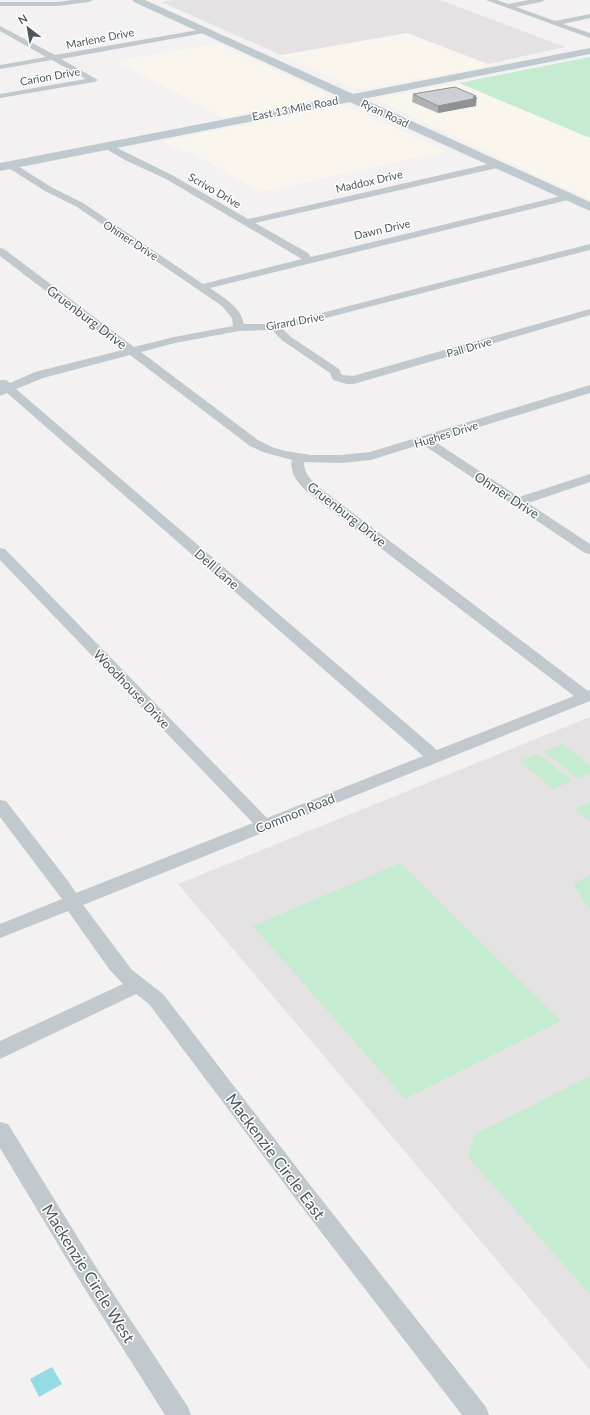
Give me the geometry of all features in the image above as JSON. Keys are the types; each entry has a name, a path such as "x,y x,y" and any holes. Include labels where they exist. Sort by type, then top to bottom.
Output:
{"main road":[{"name":"Ryan Road","path":"137,0 590,207"},
{"name":"East 13 Mile Road","path":"5,166 590,50"}],"street":[{"path":"0,4 58,4 89,0"},
{"path":"490,0 590,36"},
{"path":"506,6 541,0"},
{"path":"554,23 590,16"},
{"name":"Carion Drive","path":"0,28 94,80 0,96"},
{"name":"Marlene Drive","path":"0,67 204,31"},
{"name":"Scrivo Drive","path":"107,146 130,159 169,177 304,255 308,260"},
{"name":"Maddox Drive","path":"246,222 497,164"},
{"name":"Ohmer Drive","path":"5,166 80,205 202,286 232,309 238,317 239,328"},
{"name":"Dawn Drive","path":"202,286 569,197"},
{"name":"Girard Drive","path":"3,387 39,375 131,350 174,340 239,328 275,327 299,322 401,297 590,247"},
{"name":"Gruenburg Drive","path":"0,251 254,443 280,455 299,458 297,462 299,473 311,488 588,696"},
{"name":"Pall Drive","path":"275,327 287,339 335,371 337,377 347,380 354,380 590,312"},
{"name":"Dell Lane","path":"3,387 435,757"},
{"name":"Hughes Drive","path":"299,458 347,459 371,456 590,389"},
{"name":"Ohmer Drive","path":"424,440 590,550"},
{"path":"517,502 590,478"},
{"name":"Woodhouse Drive","path":"0,552 264,826"},
{"name":"Common Road","path":"0,931 588,696"},
{"name":"Mackenzie Circle East","path":"0,806 62,885 84,921 125,976 156,999 477,1415"},
{"path":"0,1051 15,1042 138,985"},
{"name":"Mackenzie Circle West","path":"0,1130 91,1279 179,1415"}],"shaded area":[{"path":"173,0 440,0 565,47 488,64 407,33 281,55 161,2"},
{"path":"407,33 488,64 484,67 362,89 354,88 281,55"},
{"path":"214,44 220,45 325,93 325,97 223,118 116,61"},
{"path":"459,83 590,138 590,200 375,99"},
{"path":"345,105 446,151 261,192 191,152 186,153 163,141"},
{"path":"590,717 590,1370 178,884"}],"green space":[{"path":"590,57 590,138 459,83"},
{"path":"563,744 590,765 590,774 578,779 544,751"},
{"path":"539,754 572,781 553,789 520,761"},
{"path":"590,802 590,821 575,809"},
{"path":"400,863 561,1021 405,1099 253,926"},
{"path":"590,875 590,910 573,884"},
{"path":"590,1076 590,1294 468,1157 474,1135"}],"water":[{"path":"52,1367 62,1384 39,1397 30,1379"}],"building":[{"path":"455,87 476,96 473,97 477,98 438,106 413,94"}]}
